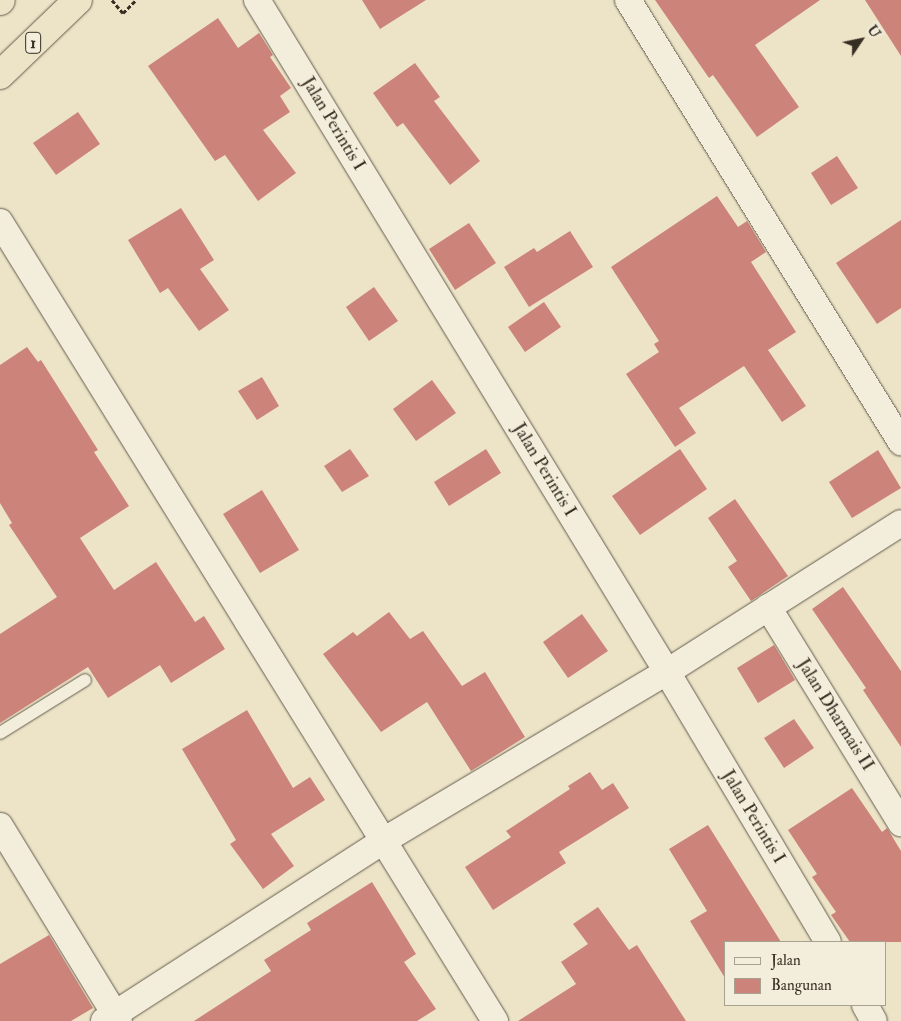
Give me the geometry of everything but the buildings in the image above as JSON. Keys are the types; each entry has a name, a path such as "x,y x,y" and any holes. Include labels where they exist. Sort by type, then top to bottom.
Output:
{"highway":[{"name":"1","path":"0,75 78,0"}],"street":[{"name":"Jalan Perintis I","path":"257,0 667,672 827,941"},
{"path":"628,0 901,442"},
{"path":"0,222 495,1021"},
{"path":"0,826 112,1019 383,841 667,672 901,523"},
{"name":"Jalan Dharmais II","path":"768,607 901,823"},
{"path":"866,1006 874,1021"}],"lane":[{"path":"0,733 85,680"}],"path":[{"path":"112,0 123,13 136,0"}]}
